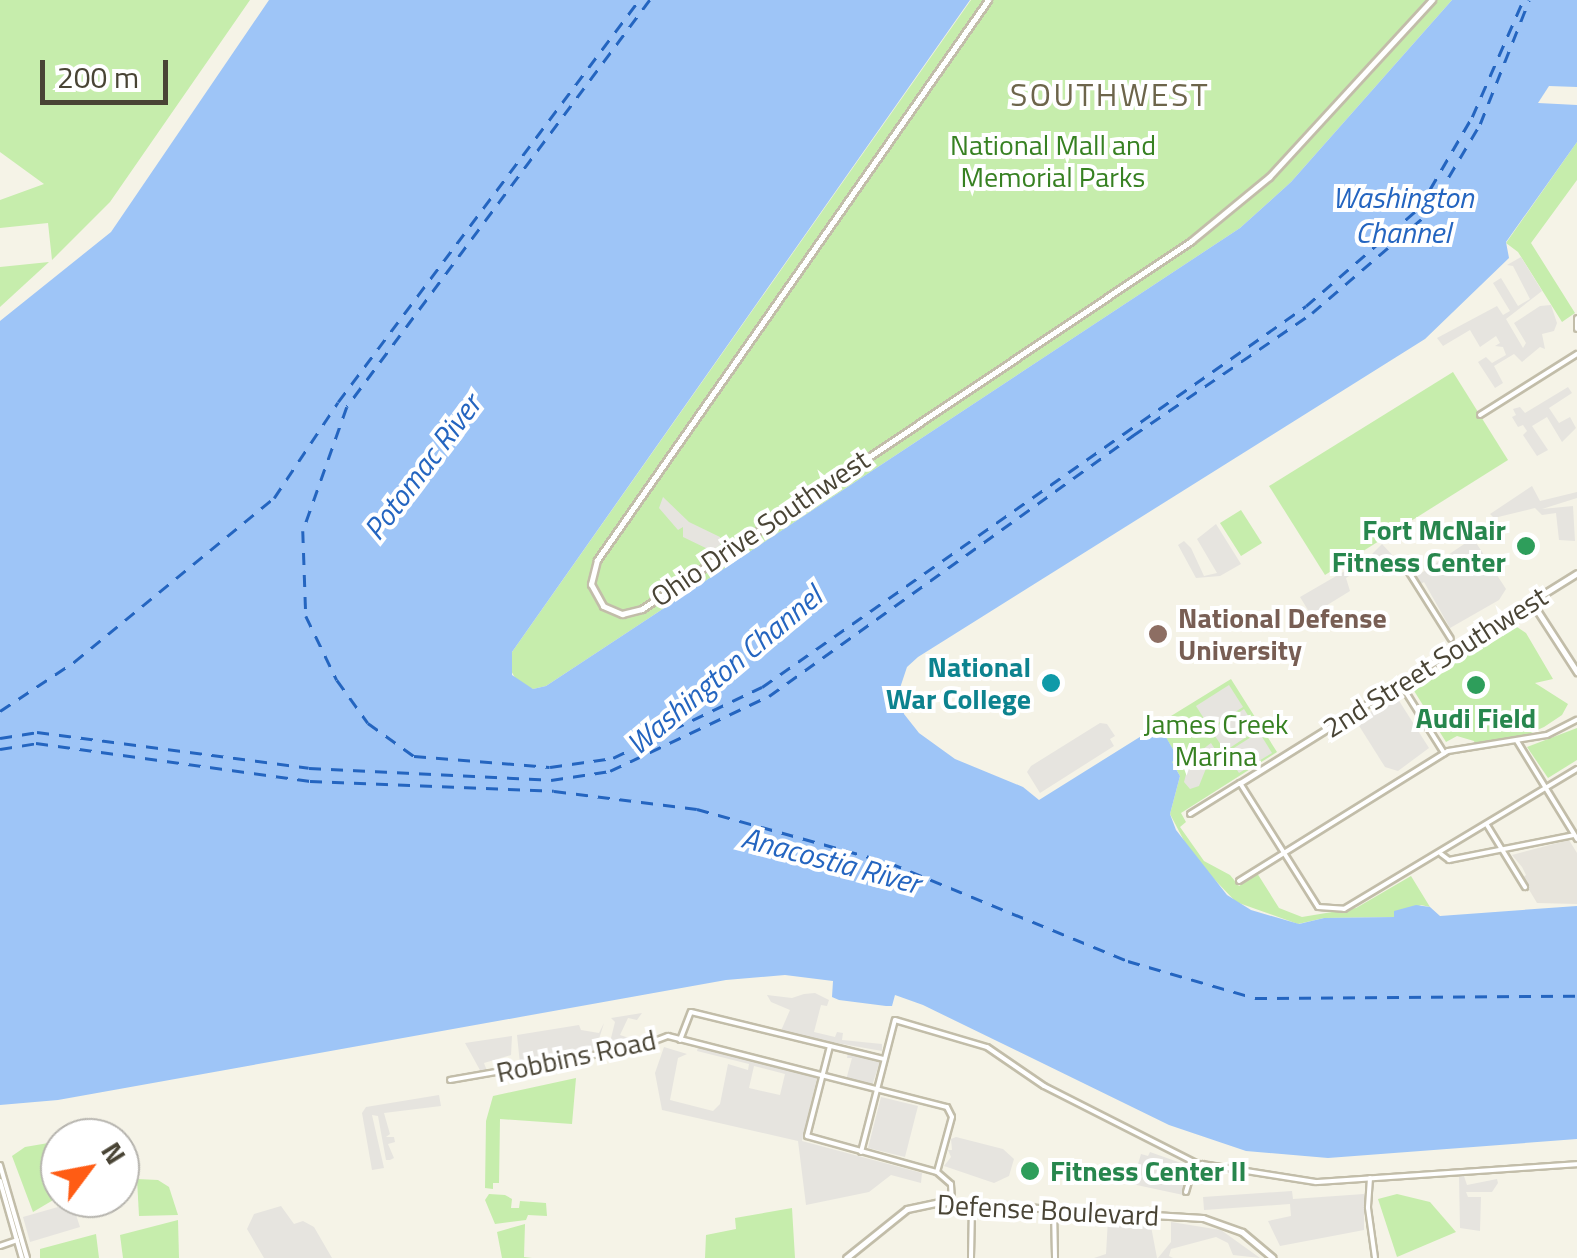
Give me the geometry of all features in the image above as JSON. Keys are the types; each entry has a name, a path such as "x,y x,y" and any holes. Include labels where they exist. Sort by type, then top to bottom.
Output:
{"street":[{"name":"Ohio Drive Southwest","path":"988,0 597,560 591,584 603,606 622,614 642,609 1190,242 1269,177 1432,0"},
{"path":"1577,318 1577,328"},
{"path":"1480,415 1577,354"},
{"path":"1404,566 1451,639"},
{"name":"2nd Street Southwest","path":"1190,814 1577,573"},
{"path":"1531,601 1577,671"},
{"path":"1400,683 1444,754"},
{"path":"1238,881 1444,754 1549,734 1577,720"},
{"path":"1441,854 1450,860 1576,837 1517,740"},
{"path":"1240,783 1321,910 1354,906 1577,769"},
{"path":"1487,825 1525,888"},
{"path":"680,1040 691,1012 884,1059"},
{"path":"861,1152 894,1020 975,1042 1038,1083 1198,1164 1302,1181 1577,1164"},
{"name":"Robbins Road","path":"450,1080 639,1047 663,1036 950,1110 936,1172"},
{"path":"830,1046 808,1136 936,1172 951,1184 952,1203"},
{"path":"1186,1192 1198,1164"},
{"path":"0,1165 19,1239"},
{"path":"1370,1178 1368,1208 1376,1258"},
{"path":"0,1181 25,1258"},
{"name":"Defense Boulevard","path":"846,1258 907,1209 952,1203 1203,1218 1230,1226 1260,1246 1270,1258"},
{"path":"970,1258 972,1204"},
{"path":"1054,1208 1055,1258"},
{"path":"0,1246 19,1239"}],"shaded area":[{"path":"1521,257 1542,291 1506,319 1523,348 1526,343 1514,323 1540,306 1551,305 1557,323 1554,331 1542,334 1545,349 1540,347 1522,362 1514,354 1494,366 1503,383 1495,388 1478,362 1486,357 1492,363 1506,355 1503,347 1495,346 1500,343 1496,336 1480,347 1470,330 1443,346 1437,338 1497,306 1503,315 1510,311 1493,283 1501,278 1518,306 1530,299 1513,266 1507,265"},
{"path":"1568,387 1572,393 1549,408 1559,423 1570,417 1576,428 1562,442 1547,417 1532,426 1548,450 1537,456 1523,435 1527,431 1523,425 1518,427 1512,417 1516,415 1513,409 1520,407 1525,413"},
{"path":"1532,486 1540,501 1577,492 1577,498 1542,509 1573,506 1575,541 1559,540 1556,513 1542,515 1535,508 1494,518 1490,514"},
{"path":"663,497 689,522 720,537 720,545 712,551 683,537 683,527 678,530 659,508"},
{"path":"1216,524 1241,564 1220,576 1196,578 1178,545 1184,541 1191,548 1204,576 1217,573 1197,539"},
{"path":"1473,538 1506,589 1499,600 1450,628 1424,582 1419,585 1414,578"},
{"path":"1382,544 1396,559 1392,566 1378,575 1370,563 1346,578 1350,591 1311,615 1300,597 1369,557"},
{"path":"1229,685 1243,707 1210,728 1196,706"},
{"path":"1396,696 1429,748 1398,771 1385,767 1356,721"},
{"path":"1244,709 1257,730 1225,751 1211,730"},
{"path":"1100,723 1107,724 1115,736 1110,739 1114,746 1040,793 1027,772 1031,766"},
{"path":"1259,732 1272,753 1239,773 1226,753"},
{"path":"1211,743 1218,754 1209,761 1199,786 1190,789 1184,782 1190,759"},
{"path":"1569,840 1577,853 1577,904 1537,903 1522,878 1526,875 1522,867 1512,855"},
{"path":"815,993 829,1000 827,1006 821,1005 814,1032 835,1037 837,1032 843,1033 842,1040 882,1044 882,1051 780,1033 790,1010 771,1002 767,995 792,998"},
{"path":"642,1013 637,1020 628,1018 620,1035 638,1041 637,1044 520,1064 517,1035 579,1025 581,1030 599,1033 604,1023 599,1039 610,1042 615,1022 611,1018"},
{"path":"512,1036 511,1055 484,1063 487,1071 481,1072 465,1043"},
{"path":"664,1047 687,1054 678,1058 670,1100 713,1111 720,1104 728,1064 748,1070 749,1064 697,1051 698,1047 817,1078 802,1141 922,1173 921,1183 891,1175 869,1192 806,1205 798,1141 662,1110 655,1073","holes":["754,1066 785,1074 780,1095 749,1088"]},
{"path":"848,1053 880,1061 872,1086 846,1080 852,1058 847,1058"},
{"path":"439,1095 441,1106 384,1113 390,1134 386,1137 394,1137 395,1142 388,1144 394,1158 390,1160 386,1160 378,1116 372,1115 384,1168 372,1170 362,1113 366,1107"},
{"path":"881,1097 918,1106 905,1157 868,1148"},
{"path":"951,1139 1003,1149 1014,1159 1009,1176 994,1183 944,1166 951,1157"},
{"path":"1150,1152 1195,1168 1188,1196 1132,1184 1141,1154 1148,1156"},
{"path":"1464,1176 1467,1185 1497,1179 1492,1192 1466,1192 1468,1197 1481,1197 1480,1231 1460,1228 1459,1177"},
{"path":"1292,1191 1293,1199 1364,1194 1364,1230 1280,1246 1268,1221 1291,1216 1290,1204 1204,1210 1203,1197"},
{"path":"281,1206 294,1224 303,1221 314,1227 332,1258 264,1258 247,1229 254,1214"},
{"path":"40,1212 40,1218 77,1218 80,1227 30,1242 23,1217"},
{"path":"1108,1219 1150,1221 1157,1258 1094,1258 1106,1254"},
{"path":"1171,1222 1221,1230 1260,1258 1233,1255 1228,1243 1216,1237 1171,1249 1169,1256 1173,1258 1158,1258 1171,1242"}],"green space":[{"path":"0,0 250,0 110,202 52,260 48,223 0,228 0,200 44,184 0,152"},
{"name":"National Mall and Memorial Parks","path":"971,0 1452,0 1291,182 1240,228 546,686 533,689 518,683 510,669 512,652"},
{"path":"1577,142 1577,180 1531,243 1575,313 1562,322 1518,252 1506,243"},
{"path":"49,262 0,307 0,267"},
{"path":"1453,372 1508,460 1325,575 1269,486"},
{"path":"1241,510 1262,543 1241,556 1220,523"},
{"name":"Audi Field","path":"1514,625 1526,633 1553,679 1535,683 1568,704 1562,715 1513,741 1510,737 1476,747 1474,741 1457,736 1446,742 1411,686 1508,626 1512,630"},
{"name":"James Creek Marina","path":"1231,679 1277,752 1181,813 1186,822 1180,827 1204,861 1230,875 1239,886 1257,873 1279,908 1302,917 1356,908 1411,876 1430,907 1421,905 1395,917 1324,918 1298,924 1236,902 1192,856 1170,814 1180,776 1172,762 1178,758 1158,724"},
{"path":"1577,728 1577,760 1548,778 1527,747"},
{"path":"576,1078 572,1124 500,1119 499,1183 493,1183 493,1189 485,1188 486,1121 493,1096"},
{"path":"40,1144 40,1208 33,1212 12,1156 25,1147"},
{"path":"140,1179 158,1180 169,1187 178,1215 140,1216"},
{"path":"489,1194 512,1199 511,1208 519,1208 520,1201 546,1203 547,1216 528,1215 526,1220 495,1224 485,1200"},
{"path":"1397,1194 1430,1202 1456,1232 1397,1257 1378,1199"},
{"path":"792,1208 795,1258 705,1258 706,1235 736,1229 735,1218"},
{"path":"178,1220 179,1258 123,1258 120,1235"},
{"path":"525,1224 524,1257 532,1258 502,1258 497,1232"},
{"path":"96,1234 99,1258 40,1258 40,1249"}],"water":[{"path":"269,0 970,0 512,652 512,675 533,689 546,686 1240,228 1291,182 1452,0 1577,0 1577,142 1506,242 1509,258 1425,339 918,657 907,667 899,691 904,714 919,733 955,759 1023,787 1039,800 1159,725 1178,758 1172,762 1180,776 1170,814 1176,830 1227,895 1251,910 1299,924 1324,918 1394,917 1394,911 1416,905 1430,907 1440,916 1577,906 1577,1139 1328,1158 1246,1151 1169,1125 923,1005 895,995 892,1006 839,1000 832,997 833,981 785,975 726,980 58,1100 0,1105 0,321 111,232"}],"pier":[{"path":"1549,86 1577,87 1577,105 1538,103"}],"ferry route":[{"path":"0,711 74,662 274,498 338,402 639,0"},
{"path":"650,0 347,407 303,531 306,616 337,680 368,723 414,756 550,767 613,758 762,687 1306,306 1419,208 1472,117 1523,0"},
{"path":"0,738 37,732 309,768 551,780 610,771 769,696 1132,436 1312,313 1426,215 1480,124 1529,0"},
{"path":"0,749 36,743 310,781 554,791 697,809 890,863 1128,961 1255,998 1577,996"}],"place":[{"name":"Fort McNair Fitness Center","path":"1526,546"},
{"name":"National Defense University","path":"1158,634"},
{"name":"National War College","path":"1051,683"},
{"name":"Audi Field","path":"1476,685"},
{"name":"Fitness Center II","path":"1030,1171"}],"district":[{"name":"SOUTHWEST","path":"1110,94"}],"water label":[{"name":"Washington Channel","path":"1403,214"},
{"name":"Potomac River","path":"422,467"},
{"name":"Washington Channel","path":"724,670"},
{"name":"Anacostia River","path":"831,860"}]}
